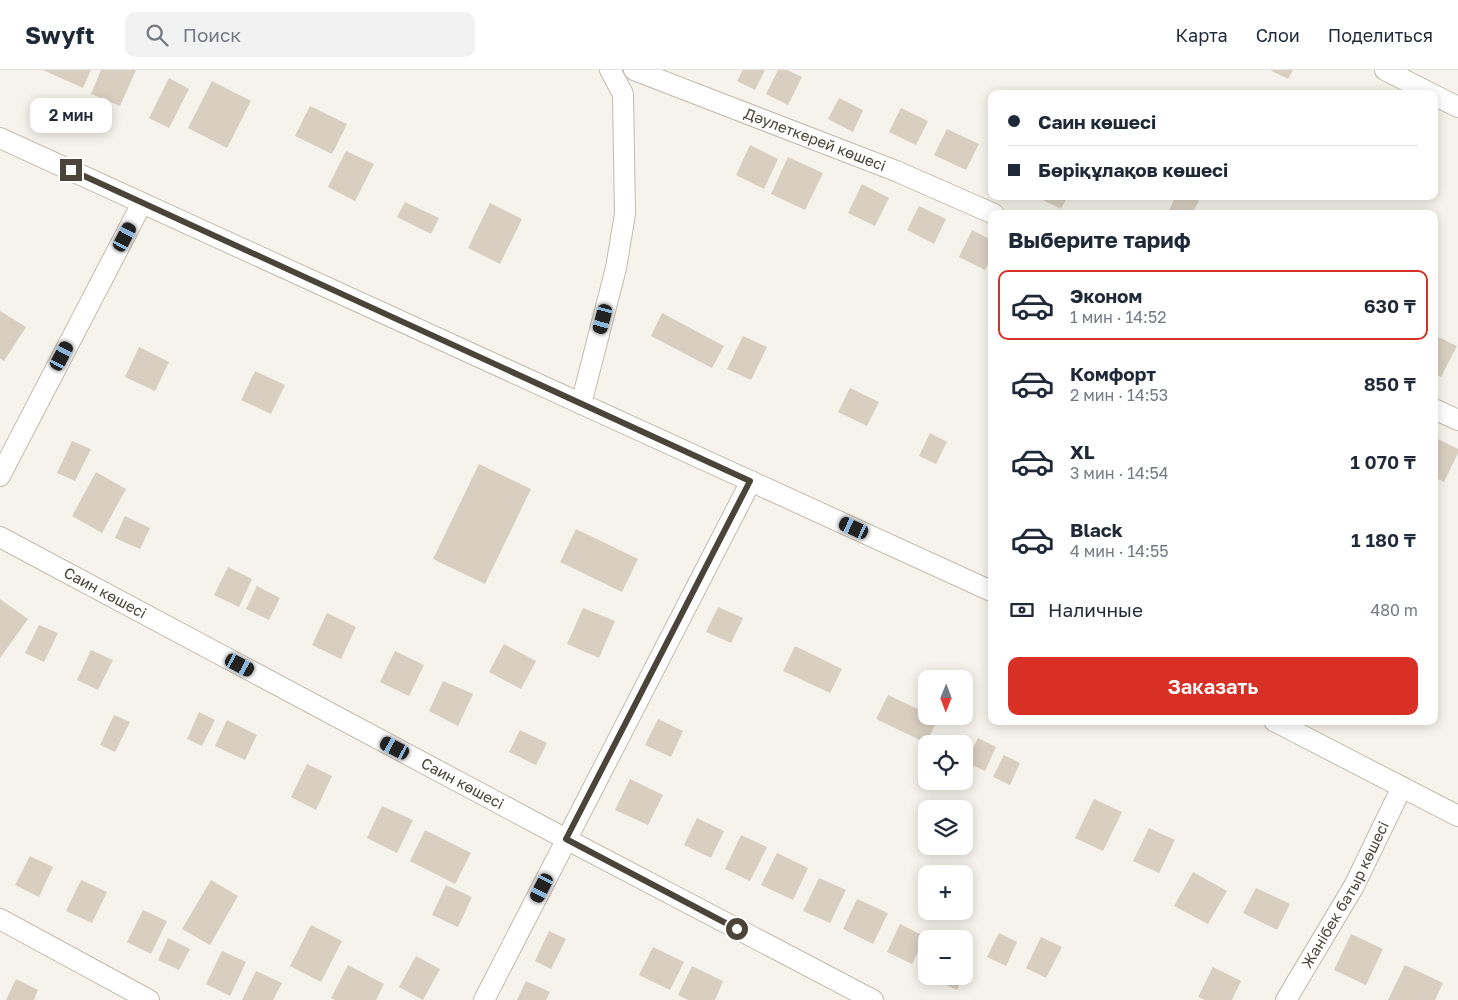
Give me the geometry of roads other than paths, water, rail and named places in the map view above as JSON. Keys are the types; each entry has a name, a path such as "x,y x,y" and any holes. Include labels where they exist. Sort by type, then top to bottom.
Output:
{"street":[{"path":"581,404 616,268 625,214 623,94 610,70"},
{"name":"Дәулеткерей көшесі","path":"634,70 896,171 988,211"},
{"path":"1385,70 1425,90"},
{"path":"1438,97 1458,107"},
{"path":"0,138 988,590"},
{"path":"0,476 142,203"},
{"path":"1438,411 1458,420"},
{"path":"484,1000 750,481"},
{"name":"Саин көшесі","path":"0,537 566,839 873,1000"},
{"path":"1282,725 1458,816"},
{"name":"Жанібек батыр көшесі","path":"1286,1000 1354,886 1402,787"},
{"path":"0,919 149,1000"}]}
